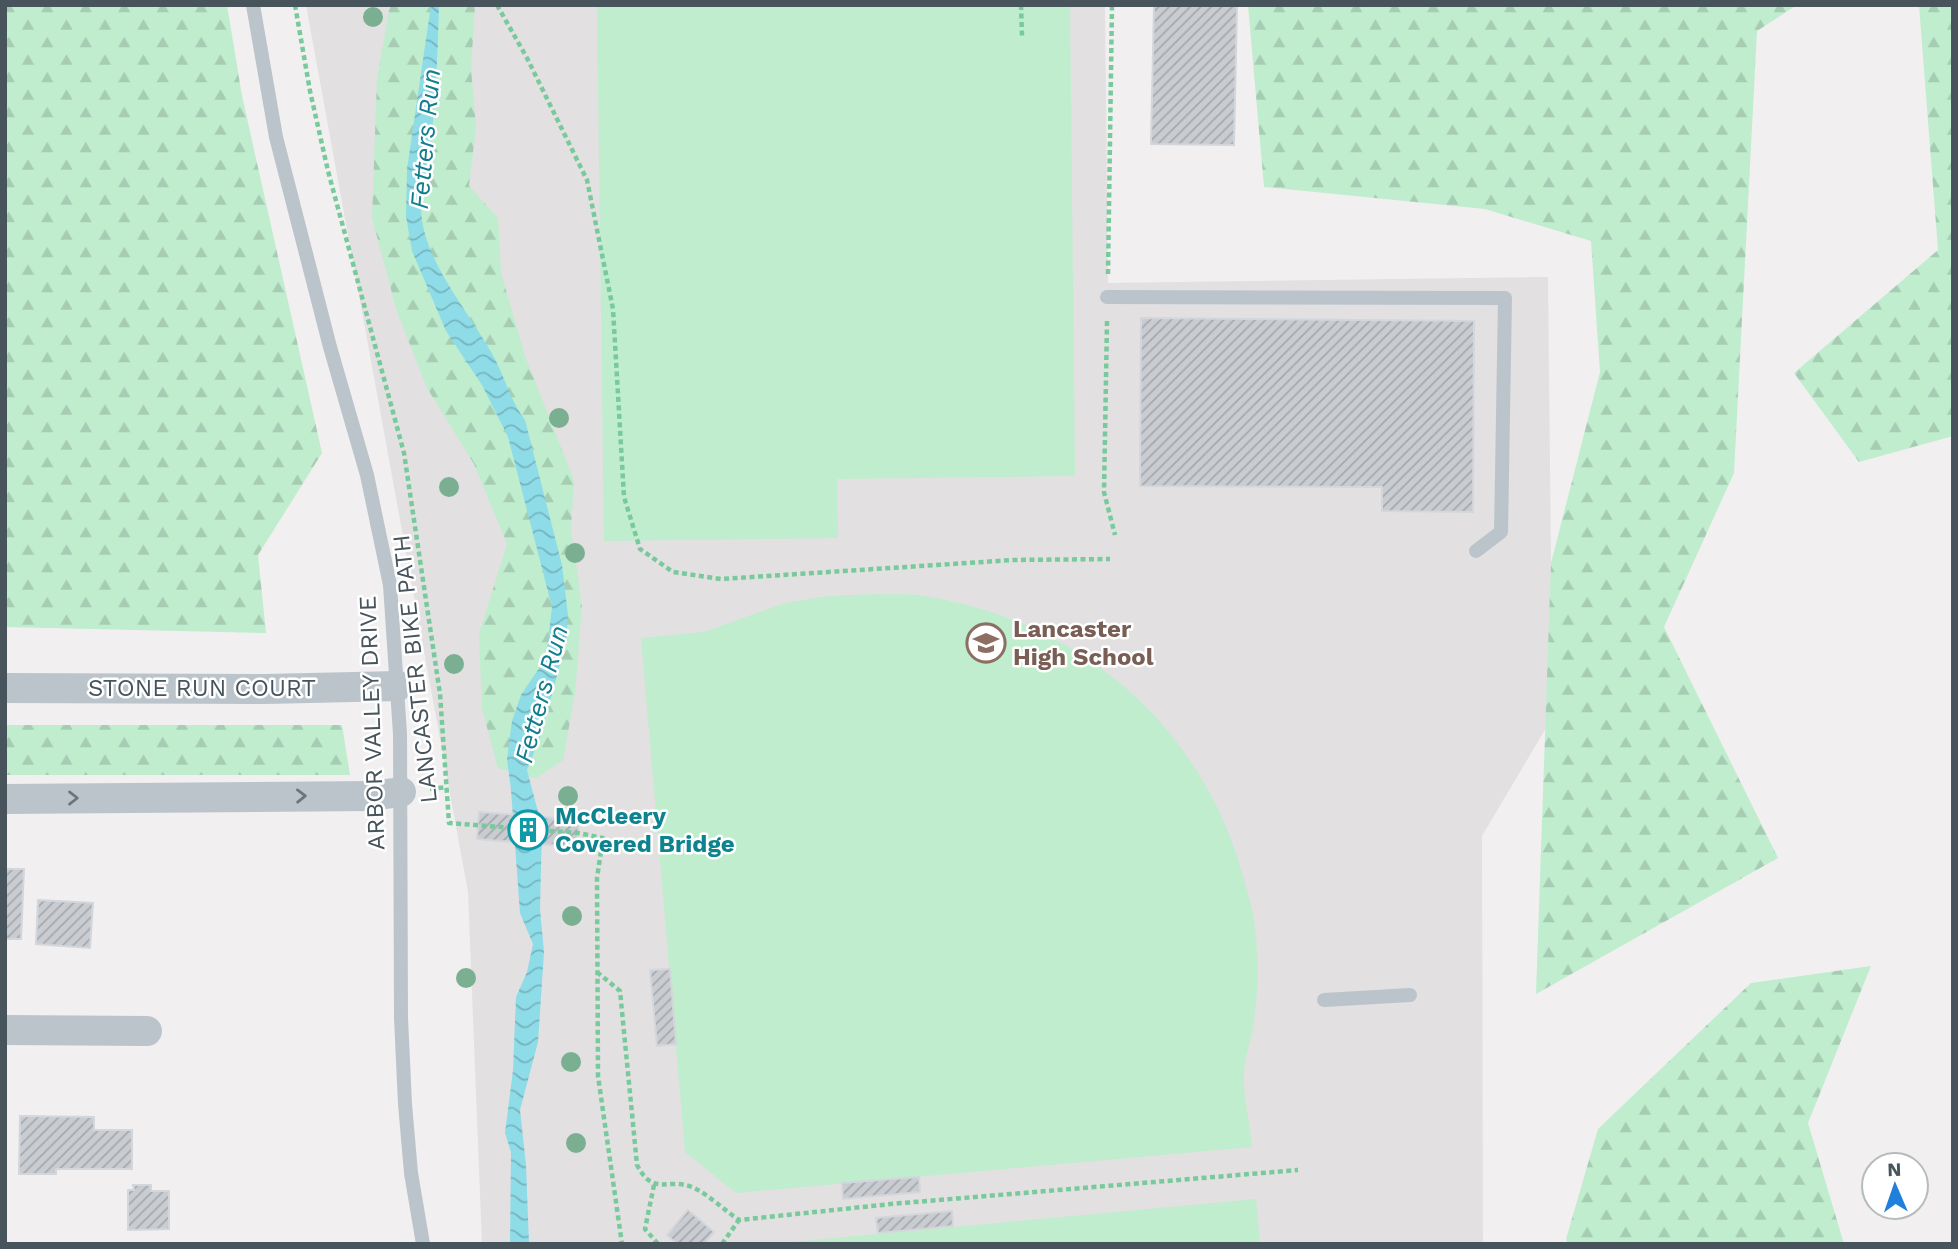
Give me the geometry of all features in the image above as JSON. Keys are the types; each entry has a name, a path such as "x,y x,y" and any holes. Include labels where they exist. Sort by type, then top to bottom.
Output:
{"street":[{"name":"STONE RUN COURT","path":"5,688 265,689 398,686"},
{"path":"5,799 371,796 401,792"},
{"path":"5,1030 147,1031"}],"lane":[{"name":"ARBOR VALLEY DRIVE","path":"253,5 276,137 330,347 367,475 390,585 398,686 401,792 401,1018 404,1080 411,1173 423,1244"},
{"path":"1107,297 1505,299 1501,532 1476,551"},
{"path":"1324,1000 1410,995"}],"path":[{"name":"LANCASTER BIKE PATH","path":"295,5 307,80 328,171 404,453 440,694 449,822 578,833 603,838 597,878 598,1076 622,1244"},
{"path":"496,5 527,58 587,180 613,309 624,497 640,549 673,572 721,579 1013,560 1110,559"},
{"path":"1021,5 1022,36"},
{"path":"597,971 620,991 637,1165 642,1175 654,1185 684,1185 694,1188 739,1220 891,1204 1298,1170"},
{"path":"654,1185 645,1229 658,1244"},
{"path":"722,1244 739,1220"}],"shaded area":[{"name":"Lancaster High School","path":"306,5 1105,5 1108,283 1548,277 1551,563 1549,723 1482,836 1483,1244 482,1244 468,892"}],"green space":[{"path":"5,5 227,5 242,96 322,453 258,555 266,633 5,627"},
{"path":"390,5 475,5 471,69 476,126 469,186 498,218 501,273 525,356 574,480 571,530 582,606 575,693 563,760 536,778 498,768 482,709 479,634 507,544 474,464 427,388 397,312 372,218 377,79"},
{"path":"597,5 1070,5 1075,476 837,479 838,538 604,541"},
{"path":"1248,5 1797,5 1757,31 1734,473 1664,627 1778,858 1536,994 1551,563 1600,372 1591,241 1485,209 1264,187"},
{"path":"1919,5 1953,5 1953,436 1859,462 1794,373 1938,250"},
{"path":"918,595 980,608 1032,628 1081,654 1125,687 1163,726 1196,770 1223,819 1242,873 1255,927 1256,999 1244,1073 1252,1147 736,1193 685,1152 641,638 704,632 785,603 827,596"},
{"path":"5,725 342,725 350,775 5,775"},
{"path":"1871,966 1808,1123 1844,1244 1568,1244 1566,1239 1598,1129 1751,983"},
{"path":"1256,1199 1260,1244 771,1244"}],"water":[{"name":"Fetters Run","path":"431,5 439,5 439,24 430,154 421,200 423,227 439,267 487,345 525,420 562,565 568,615 566,642 541,735 527,770 542,827 540,909 544,952 538,1042 520,1110 526,1165 529,1244 510,1244 511,1152 505,1133 513,1070 516,997 527,972 533,944 520,913 507,759 512,721 521,695 546,658 552,607 508,437 482,385 446,331 412,251 406,216 407,169"}],"building":[{"path":"1154,5 1237,5 1234,145 1151,144"},
{"path":"1141,318 1474,321 1473,512 1382,511 1382,487 1140,486"},
{"name":"McCleery Covered Bridge","path":"479,812 579,820 577,847 477,839"},
{"path":"5,869 24,869 21,939 5,939"},
{"path":"38,900 93,903 90,948 36,944"},
{"path":"670,969 676,1044 657,1046 650,970"},
{"path":"20,1116 94,1117 94,1130 132,1130 132,1169 56,1169 56,1174 19,1174"},
{"path":"919,1177 920,1192 843,1199 842,1183"},
{"path":"133,1185 151,1185 151,1191 169,1191 169,1229 128,1230 128,1190 134,1190"},
{"path":"688,1210 714,1232 704,1244 677,1244 667,1235"},
{"path":"952,1211 953,1226 878,1233 876,1218"}],"place":[{"name":"Lancaster High School","path":"986,643"},
{"name":"McCleery Covered Bridge","path":"528,830"}]}
